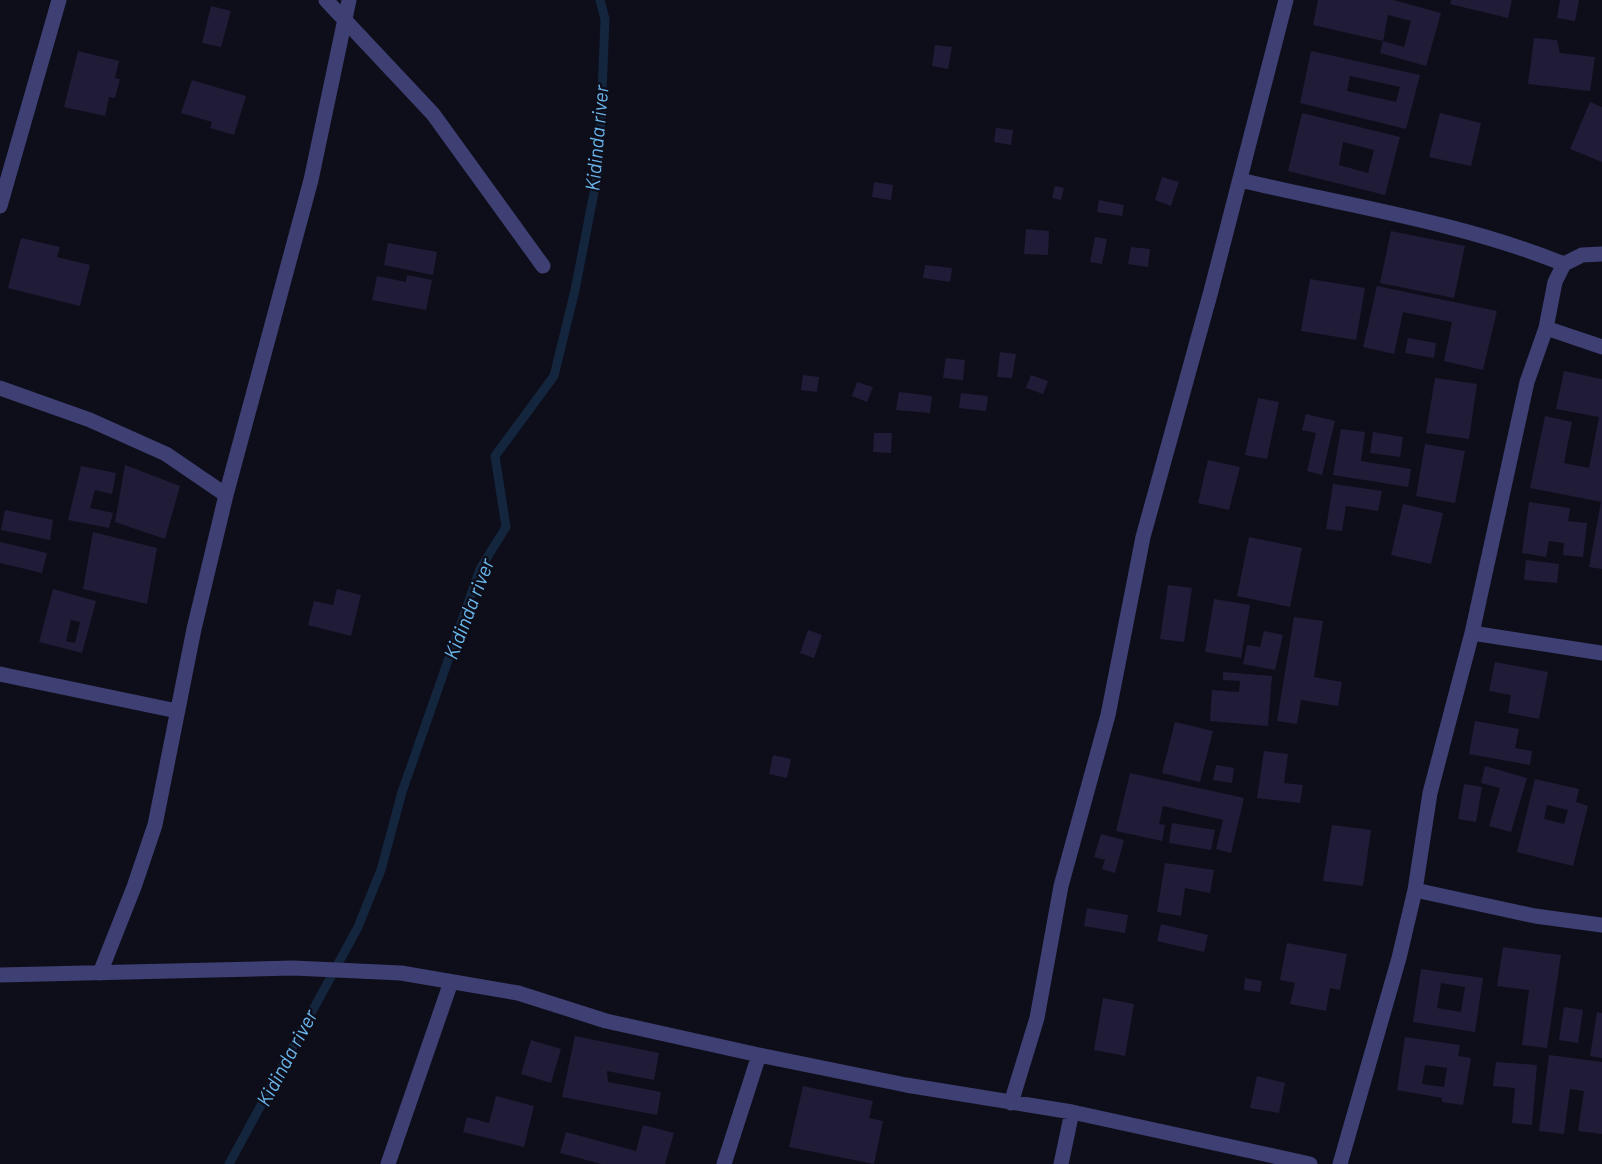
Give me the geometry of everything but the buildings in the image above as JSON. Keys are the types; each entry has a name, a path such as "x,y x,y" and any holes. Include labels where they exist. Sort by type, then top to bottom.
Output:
{"street":[{"path":"0,206 59,0"},
{"path":"326,0 433,114 543,267"},
{"path":"100,973 134,887 155,825 177,711 226,495 311,180 349,0"},
{"path":"1011,1103 1037,1018 1061,886 1108,715 1143,537 1240,180 1286,0"},
{"path":"1240,180 1448,226 1514,244 1564,264"},
{"path":"1340,1164 1373,1056 1415,890 1430,793 1472,633 1527,381 1546,328 1555,282 1564,264 1582,255 1602,254"},
{"path":"1546,328 1602,347"},
{"path":"0,388 90,420 166,454 226,495"},
{"path":"1472,633 1602,653"},
{"path":"0,674 177,711"},
{"path":"1415,890 1535,916 1602,925"},
{"path":"0,975 293,968 401,973 518,993 606,1021 759,1055 1011,1103 1072,1112 1310,1164"},
{"path":"388,1164 451,982"},
{"path":"724,1164 759,1055"},
{"path":"1060,1164 1072,1112"}],"waterway":[{"name":"Kidinda river","path":"229,1164 358,927 381,870 402,792 480,569 506,527 495,456 554,376 575,290 599,167 605,19 600,0"}]}
